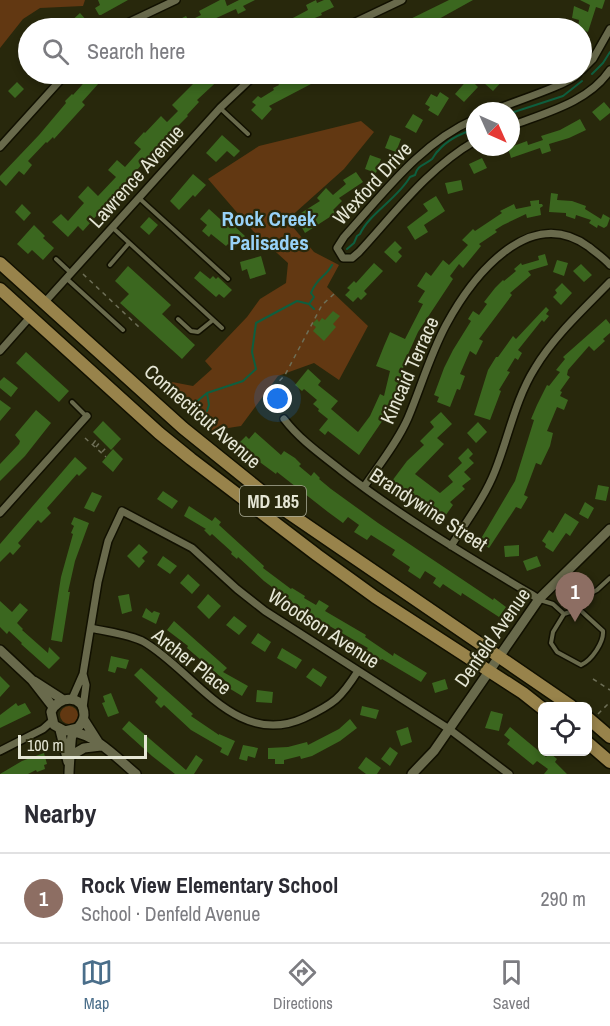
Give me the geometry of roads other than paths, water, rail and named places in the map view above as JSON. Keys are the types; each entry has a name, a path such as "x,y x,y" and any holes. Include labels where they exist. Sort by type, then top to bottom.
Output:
{"main road":[{"name":"Connecticut Avenue","path":"0,263 183,428 286,511 565,702"},
{"name":"Connecticut Avenue","path":"0,290 170,442 375,597 538,705"},
{"path":"170,442 183,428"},
{"path":"593,716 610,737"},
{"path":"592,746 610,762"}],"street":[{"path":"138,18 176,0"},
{"path":"364,18 402,0"},
{"path":"592,59 610,29"},
{"path":"520,123 555,110 584,95 610,70"},
{"path":"0,147 57,84"},
{"name":"Lawrence Avenue","path":"44,303 220,108 245,84"},
{"path":"515,102 560,84"},
{"name":"Wexford Drive","path":"466,123 421,153 344,237 338,248 343,258 351,258 359,252 430,174 453,154 466,146"},
{"name":"Kincaid Terrace","path":"364,487 397,439 408,418 425,368 446,324 465,294 507,249 526,238 549,233 564,235 578,239 610,265"},
{"path":"451,546 488,486 496,469 514,412 535,368 549,347 610,282"},
{"path":"0,351 31,316"},
{"path":"0,513 87,416"},
{"name":"Brandywine Street","path":"284,419 296,435 364,487 451,546 539,599"},
{"name":"Woodson Avenue","path":"91,628 98,582 108,541 122,511 192,548 265,611 448,729 509,774"},
{"name":"Denfeld Avenue","path":"412,774 434,751 539,599 610,529"},
{"path":"72,699 83,674 91,628"},
{"name":"Archer Place","path":"91,628 142,641 156,650 220,706 250,721 275,724 298,720 326,708 344,693 358,670"},
{"path":"0,650 32,680 53,707"},
{"path":"70,765 73,728 83,708 86,685 83,674"},
{"path":"32,680 62,699 76,701 83,708"},
{"path":"52,721 53,707 62,699"},
{"path":"52,721 83,733 136,774"},
{"path":"0,751 43,729 52,721"},
{"path":"73,728 99,744"},
{"path":"70,765 73,728"},
{"path":"70,765 84,748 99,744"}],"lane":[{"path":"220,108 248,134"},
{"path":"139,198 228,279"},
{"path":"112,228 222,328"},
{"path":"110,265 129,243"},
{"path":"56,259 69,276 123,330"},
{"path":"178,319 191,331 198,332 213,320"},
{"path":"72,402 87,416"},
{"path":"579,609 603,631 604,638 588,662 581,665 557,652 551,644 553,632 564,614 579,609 584,597 597,590 610,578"},
{"path":"553,585 584,597"},
{"name":"Brandywine Street","path":"539,599 553,604 564,614"}],"waterway":[{"path":"592,74 610,52"},
{"path":"520,110 563,96 578,84"},
{"path":"347,249 370,220 410,177 415,175 419,167 432,159 450,140 466,133"},
{"path":"314,309 309,304 314,297 311,293 332,265"},
{"path":"207,411 209,405 207,393 243,381 256,369 252,352 256,323 297,301 309,304"},
{"path":"186,404 195,403 207,393"}],"place":[{"name":"Rock View Elementary School","path":"575,622"}],"district":[{"name":"Rock Creek Palisades","path":"269,230"}]}
